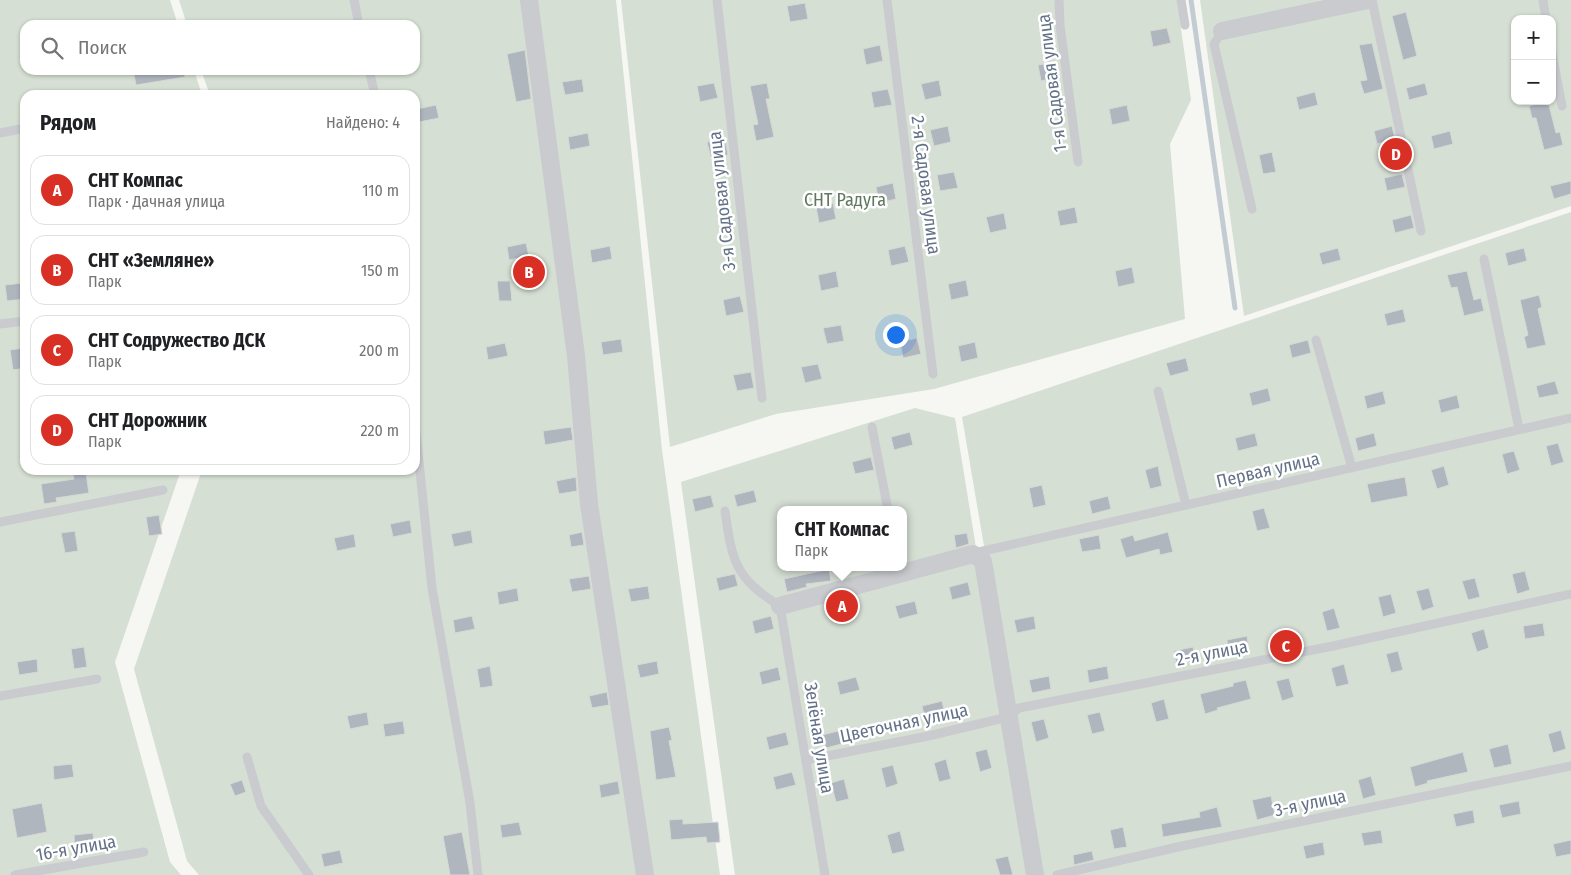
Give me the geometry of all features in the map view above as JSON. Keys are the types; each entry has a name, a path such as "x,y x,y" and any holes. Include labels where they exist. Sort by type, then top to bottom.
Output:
{"street":[{"path":"529,0 576,356 589,504 645,875"},
{"path":"1222,30 1368,0"},
{"path":"907,568 973,554 983,561 1035,875"},
{"path":"780,606 897,571"}],"lane":[{"path":"354,0 358,20"},
{"name":"3-я Садовая улица","path":"717,0 762,398"},
{"name":"2-я Садовая улица","path":"887,0 933,374"},
{"name":"1-я Садовая улица","path":"1059,0 1060,25 1078,162"},
{"path":"1181,0 1185,25"},
{"path":"1372,0 1421,231"},
{"path":"1543,0 1545,15"},
{"path":"1222,30 1214,44 1252,209"},
{"path":"1553,60 1562,106"},
{"path":"370,75 374,90"},
{"path":"0,133 20,129"},
{"path":"1484,260 1519,429"},
{"path":"0,324 20,322"},
{"path":"1316,340 1352,468"},
{"path":"1158,391 1186,506"},
{"name":"Первая улица","path":"973,554 1571,418"},
{"path":"872,427 887,506"},
{"path":"420,472 432,588 470,803 478,875"},
{"path":"0,522 163,490"},
{"path":"725,511 730,546 739,572 763,595 780,606"},
{"name":"2-я улица","path":"1008,717 1019,708 1332,646 1571,594"},
{"name":"Зелёная улица","path":"780,606 807,760 824,875"},
{"path":"0,696 97,679"},
{"name":"Цветочная улица","path":"807,760 928,736 1008,717"},
{"path":"247,757 261,806 309,875"},
{"name":"3-я улица","path":"1057,875 1182,846 1571,766"},
{"name":"16-я улица","path":"15,875 144,852"}],"green space":[{"path":"0,0 170,0 176,20 20,20 20,75 196,75 200,90 20,90 20,475 179,475 115,662 170,862 181,875 0,875"},
{"path":"179,0 616,0 662,450 720,875 199,875 187,861 134,669 200,475 420,475 420,90 208,90 203,75 420,75 420,20 185,20"},
{"name":"СНТ Радуга","path":"621,0 1177,0 1191,100 1170,144 1185,319 934,389 776,414 670,447"},
{"path":"1200,0 1571,0 1571,206 1244,316"},
{"path":"1571,212 1571,875 1040,875 962,417"},
{"path":"915,408 955,418 1029,875 735,875 681,482"}],"building":[{"path":"805,3 808,19 790,22 787,6"},
{"path":"1406,12 1417,56 1403,60 1392,16"},
{"path":"1167,28 1171,43 1153,47 1150,31"},
{"path":"1372,43 1383,89 1364,94 1360,81 1367,80 1359,45"},
{"path":"880,45 883,61 866,65 863,49"},
{"path":"525,50 531,99 516,102 507,54"},
{"path":"1055,62 1059,77 1041,81 1038,65"},
{"path":"134,75 185,75 185,77 136,85"},
{"path":"582,79 584,92 565,95 562,82"},
{"path":"939,80 942,96 925,100 921,84"},
{"path":"714,83 718,98 700,102 697,86"},
{"path":"767,83 770,99 766,99 774,137 756,141 753,125 758,124 750,86"},
{"path":"1425,83 1428,95 1409,100 1406,88"},
{"path":"888,89 892,105 874,108 871,92"},
{"path":"1315,92 1318,105 1299,110 1296,97"},
{"path":"436,105 439,118 420,122 420,108"},
{"path":"1127,105 1130,121 1112,125 1109,109"},
{"path":"1549,105 1556,133 1560,132 1563,145 1544,150 1536,118 1532,118 1529,106"},
{"path":"948,126 951,142 934,146 930,130"},
{"path":"1392,126 1395,139 1377,144 1374,131"},
{"path":"1450,131 1453,144 1434,149 1431,136"},
{"path":"588,133 590,146 570,150 568,137"},
{"path":"725,139 728,155 711,158 707,142"},
{"path":"1272,152 1276,172 1263,174 1259,155"},
{"path":"954,172 958,188 940,191 937,175"},
{"path":"1402,174 1405,187 1387,191 1384,178"},
{"path":"1571,181 1571,194 1554,199 1550,186"},
{"path":"893,183 896,199 879,203 876,187"},
{"path":"833,203 836,219 819,223 816,207"},
{"path":"1075,207 1078,223 1060,226 1057,211"},
{"path":"1004,213 1007,229 990,233 986,217"},
{"path":"1411,215 1414,228 1395,233 1392,220"},
{"path":"526,243 529,256 509,260 507,247"},
{"path":"610,246 612,259 592,263 590,250"},
{"path":"905,246 909,262 891,266 888,250"},
{"path":"1338,248 1341,260 1322,265 1319,253"},
{"path":"1524,248 1527,261 1508,266 1505,253"},
{"path":"1132,267 1135,283 1118,287 1115,271"},
{"path":"836,271 839,287 821,291 818,275"},
{"path":"1467,271 1474,300 1481,298 1484,311 1464,316 1457,287 1451,288 1447,275"},
{"path":"966,280 969,296 951,300 948,284"},
{"path":"497,281 510,281 512,301 499,301"},
{"path":"20,283 20,300 7,301 5,285"},
{"path":"1539,295 1542,307 1538,309 1546,345 1527,349 1524,337 1528,335 1520,300"},
{"path":"740,296 744,312 726,316 723,300"},
{"path":"1403,309 1406,322 1387,326 1384,314"},
{"path":"841,325 844,341 827,344 823,328"},
{"path":"917,338 921,354 903,358 900,342"},
{"path":"621,339 623,352 603,355 601,342"},
{"path":"1308,340 1311,353 1292,358 1289,345"},
{"path":"975,342 978,358 961,362 958,346"},
{"path":"505,343 508,356 488,360 486,347"},
{"path":"20,348 20,369 13,370 10,350"},
{"path":"1186,358 1189,371 1170,376 1166,363"},
{"path":"818,364 822,379 805,383 801,367"},
{"path":"751,372 754,388 737,391 733,375"},
{"path":"1555,381 1559,394 1539,398 1536,386"},
{"path":"1268,388 1271,401 1252,406 1249,393"},
{"path":"1383,391 1386,404 1367,409 1364,396"},
{"path":"1457,395 1460,408 1441,413 1438,400"},
{"path":"571,427 573,440 545,445 543,431"},
{"path":"910,432 913,445 894,450 891,437"},
{"path":"1255,433 1258,446 1238,451 1235,438"},
{"path":"1374,433 1377,446 1358,451 1355,438"},
{"path":"1558,443 1564,462 1551,466 1546,446"},
{"path":"1514,451 1520,470 1507,474 1502,454"},
{"path":"871,457 874,470 855,474 852,462"},
{"path":"1158,466 1162,486 1150,489 1145,470"},
{"path":"1444,466 1449,485 1437,489 1431,470"},
{"path":"73,475 86,475 89,493 56,498 57,502 44,504 41,484 74,479"},
{"path":"576,477 577,491 559,494 556,481"},
{"path":"1405,477 1408,496 1371,503 1367,484"},
{"path":"1042,485 1046,505 1033,508 1029,488"},
{"path":"754,490 757,502 737,507 734,495"},
{"path":"711,495 714,507 695,512 692,499"},
{"path":"1108,496 1111,509 1092,514 1089,501"},
{"path":"1264,508 1270,528 1257,531 1252,511"},
{"path":"159,515 162,534 149,536 146,517"},
{"path":"410,520 412,533 393,537 390,524"},
{"path":"471,530 473,543 454,547 451,534"},
{"path":"75,531 78,551 65,553 61,533"},
{"path":"582,532 584,545 571,547 569,535"},
{"path":"1168,532 1173,552 1160,555 1159,549 1126,558 1120,539 1133,535 1135,541"},
{"path":"967,533 969,544 956,548 954,535"},
{"path":"354,534 356,547 337,551 334,538"},
{"path":"1099,535 1101,549 1082,552 1079,539"},
{"path":"820,571 829,571 831,581 806,584 807,587 787,592 784,579"},
{"path":"1525,571 1530,590 1517,594 1512,574"},
{"path":"735,574 738,586 719,591 716,578"},
{"path":"589,576 591,589 572,592 569,579"},
{"path":"1475,578 1480,597 1468,600 1462,581"},
{"path":"968,582 971,595 952,600 949,587"},
{"path":"648,586 650,599 631,602 628,589"},
{"path":"517,588 519,601 499,605 497,592"},
{"path":"1429,588 1434,607 1422,611 1416,591"},
{"path":"1391,594 1396,613 1383,617 1378,597"},
{"path":"915,601 918,614 899,619 895,606"},
{"path":"1334,608 1340,628 1327,631 1322,612"},
{"path":"472,616 475,629 455,633 453,620"},
{"path":"771,616 774,629 755,634 752,621"},
{"path":"1034,616 1036,629 1017,633 1014,620"},
{"path":"1543,623 1545,636 1525,639 1523,626"},
{"path":"1484,629 1489,648 1477,652 1471,633"},
{"path":"1247,636 1249,649 1229,653 1227,640"},
{"path":"84,647 87,667 74,669 71,649"},
{"path":"1193,647 1196,660 1176,664 1174,651"},
{"path":"1398,651 1403,670 1391,673 1386,654"},
{"path":"37,659 38,672 19,675 17,662"},
{"path":"657,661 659,674 640,678 637,665"},
{"path":"1344,664 1349,684 1336,687 1331,668"},
{"path":"490,666 493,686 480,688 477,669"},
{"path":"1107,666 1109,679 1089,683 1087,670"},
{"path":"778,667 781,680 762,685 759,672"},
{"path":"1049,676 1051,689 1032,693 1029,680"},
{"path":"856,677 860,690 840,695 837,682"},
{"path":"1289,678 1294,697 1282,701 1276,681"},
{"path":"1246,680 1251,699 1217,708 1218,710 1205,714 1200,694 1233,686 1233,683"},
{"path":"607,692 609,705 592,708 589,696"},
{"path":"1164,699 1169,719 1156,722 1151,703"},
{"path":"942,701 945,714 925,719 922,706"},
{"path":"367,712 369,725 350,729 347,716"},
{"path":"1100,712 1105,731 1092,734 1087,715"},
{"path":"1044,719 1049,738 1036,742 1031,722"},
{"path":"403,721 405,734 385,737 383,724"},
{"path":"669,727 672,740 669,741 676,777 656,780 650,731"},
{"path":"842,730 845,743 826,748 822,735"},
{"path":"1561,730 1566,749 1553,753 1548,734"},
{"path":"786,732 789,745 769,750 766,737"},
{"path":"1508,744 1512,764 1494,768 1489,749"},
{"path":"987,749 992,768 980,772 975,752"},
{"path":"1463,752 1468,772 1427,781 1428,783 1415,787 1410,767"},
{"path":"946,759 951,779 939,782 934,763"},
{"path":"72,764 74,777 54,780 53,766"},
{"path":"893,765 898,784 886,788 881,768"},
{"path":"792,772 796,785 776,790 773,777"},
{"path":"1371,776 1376,795 1363,799 1358,780"},
{"path":"844,779 849,799 836,802 831,783"},
{"path":"242,780 246,792 235,796 230,784"},
{"path":"618,781 620,794 601,798 599,785"},
{"path":"1271,796 1275,815 1257,820 1252,800"},
{"path":"1519,801 1521,814 1502,818 1499,805"},
{"path":"42,803 47,832 17,838 12,809"},
{"path":"1217,807 1222,827 1163,837 1161,824 1200,817 1199,812"},
{"path":"1473,810 1475,823 1456,827 1453,814"},
{"path":"683,819 683,824 718,822 720,842 707,843 706,837 671,840 669,820"},
{"path":"519,822 522,835 502,838 500,825"},
{"path":"1123,827 1127,847 1114,849 1110,830"},
{"path":"1381,830 1383,843 1364,846 1361,833"},
{"path":"900,831 905,851 892,854 887,835"},
{"path":"462,832 470,875 450,875 443,836"},
{"path":"93,833 94,846 75,849 74,835"},
{"path":"1571,840 1571,854 1556,857 1553,844"},
{"path":"1323,842 1325,855 1306,859 1303,846"},
{"path":"340,850 343,863 324,867 321,854"},
{"path":"1092,851 1094,860 1074,865 1073,855"},
{"path":"1008,856 1013,875 1000,875 995,859"}],"waterway":[{"path":"1191,0 1235,308"}],"place":[{"name":"СНТ Дорожник","path":"1396,154"},
{"name":"СНТ «Земляне»","path":"529,272"},
{"name":"СНТ Компас","path":"842,606"},
{"name":"СНТ Содружество ДСК","path":"1286,646"}]}
